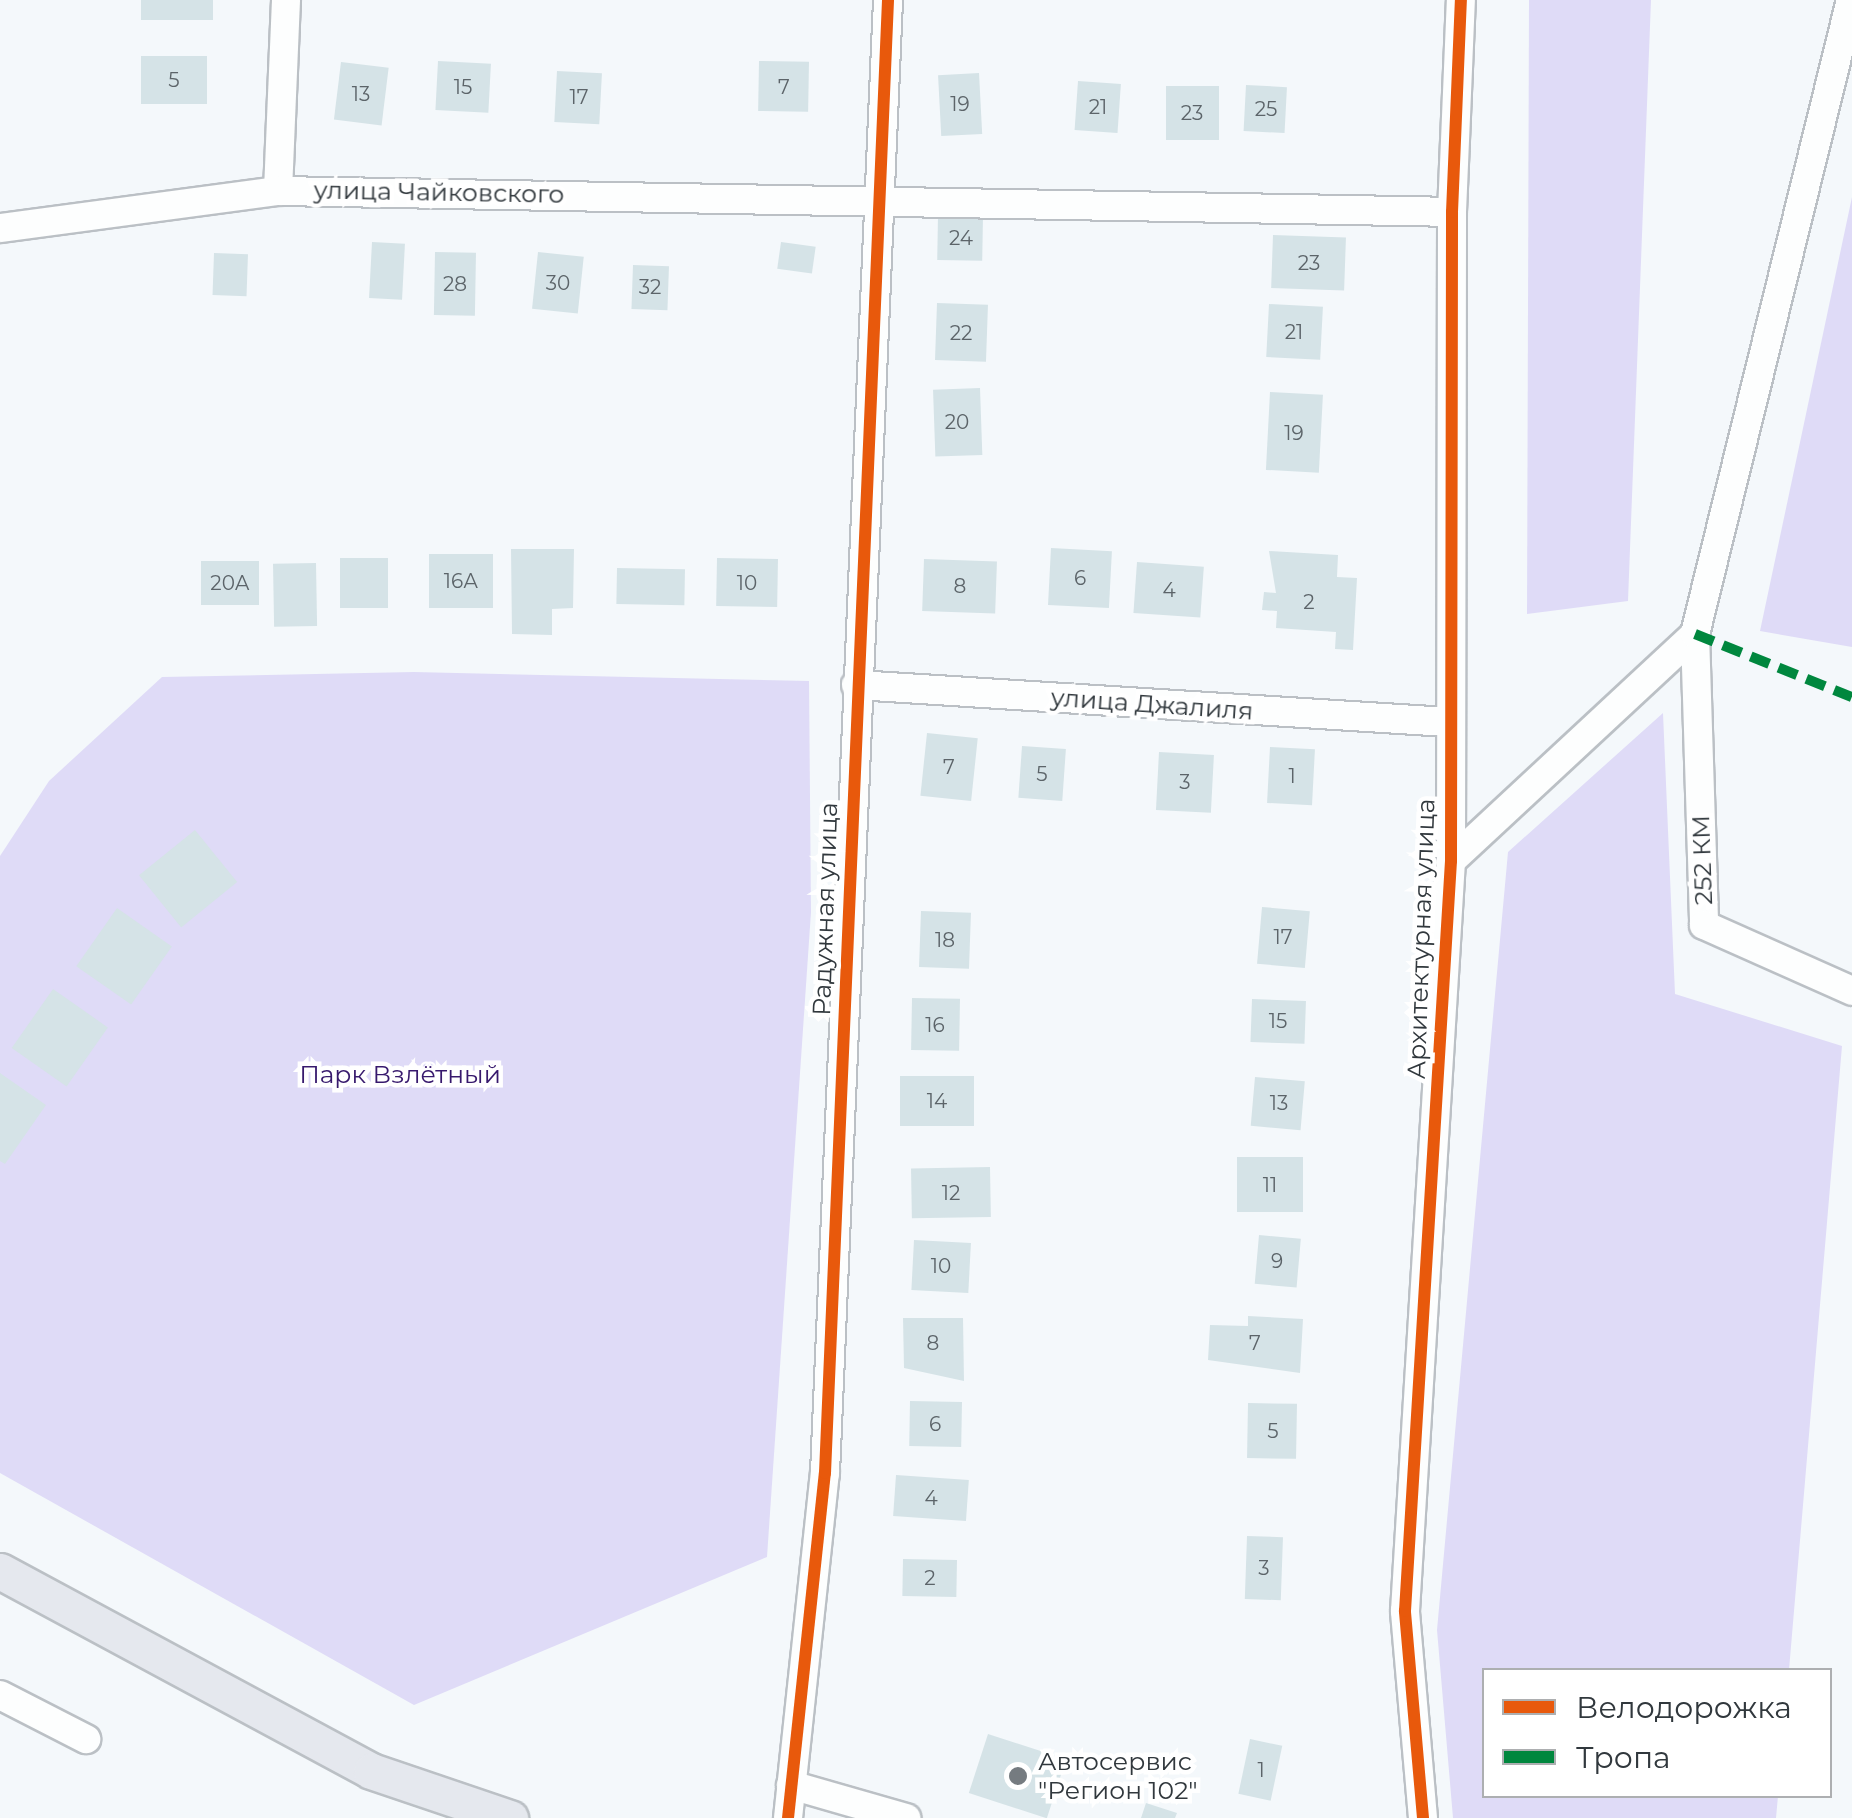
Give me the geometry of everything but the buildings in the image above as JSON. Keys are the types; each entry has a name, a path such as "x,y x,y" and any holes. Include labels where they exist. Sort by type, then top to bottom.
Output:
{"main road":[{"path":"0,1572 371,1770 510,1818"}],"street":[{"path":"278,191 286,0"},
{"name":"Радужная улица","path":"788,1818 825,1473 888,0"},
{"name":"Архитектурная улица","path":"1423,1818 1405,1611 1451,862 1448,722 1452,212 1462,0"},
{"path":"1451,862 1695,634 1851,0"},
{"name":"улица Чайковского","path":"0,228 278,191 1452,212"},
{"name":"252 КМ","path":"1695,634 1704,925 1852,990"},
{"name":"улица Джалиля","path":"856,686 1448,722"},
{"path":"0,1694 86,1739"},
{"path":"792,1784 906,1818"}],"green space":[{"path":"1529,0 1651,0 1628,601 1527,614"},
{"path":"1852,197 1852,647 1760,631"},
{"name":"Парк Взлётный","path":"414,672 809,681 811,912 767,1557 414,1705 0,1473 0,856 49,781 162,677"},
{"path":"1663,713 1675,994 1842,1046 1789,1668 1482,1668 1482,1798 1778,1798 1776,1818 1453,1818 1437,1630 1508,852"}],"marked path":[{"path":"1695,634 1852,697"}],"cycle path":[{"path":"788,1818 825,1473 888,0"},
{"path":"1423,1818 1405,1611 1451,861 1452,212 1461,0"}],"place":[{"name":"Автосервис \"Регион 102\"","path":"1018,1776"}]}
